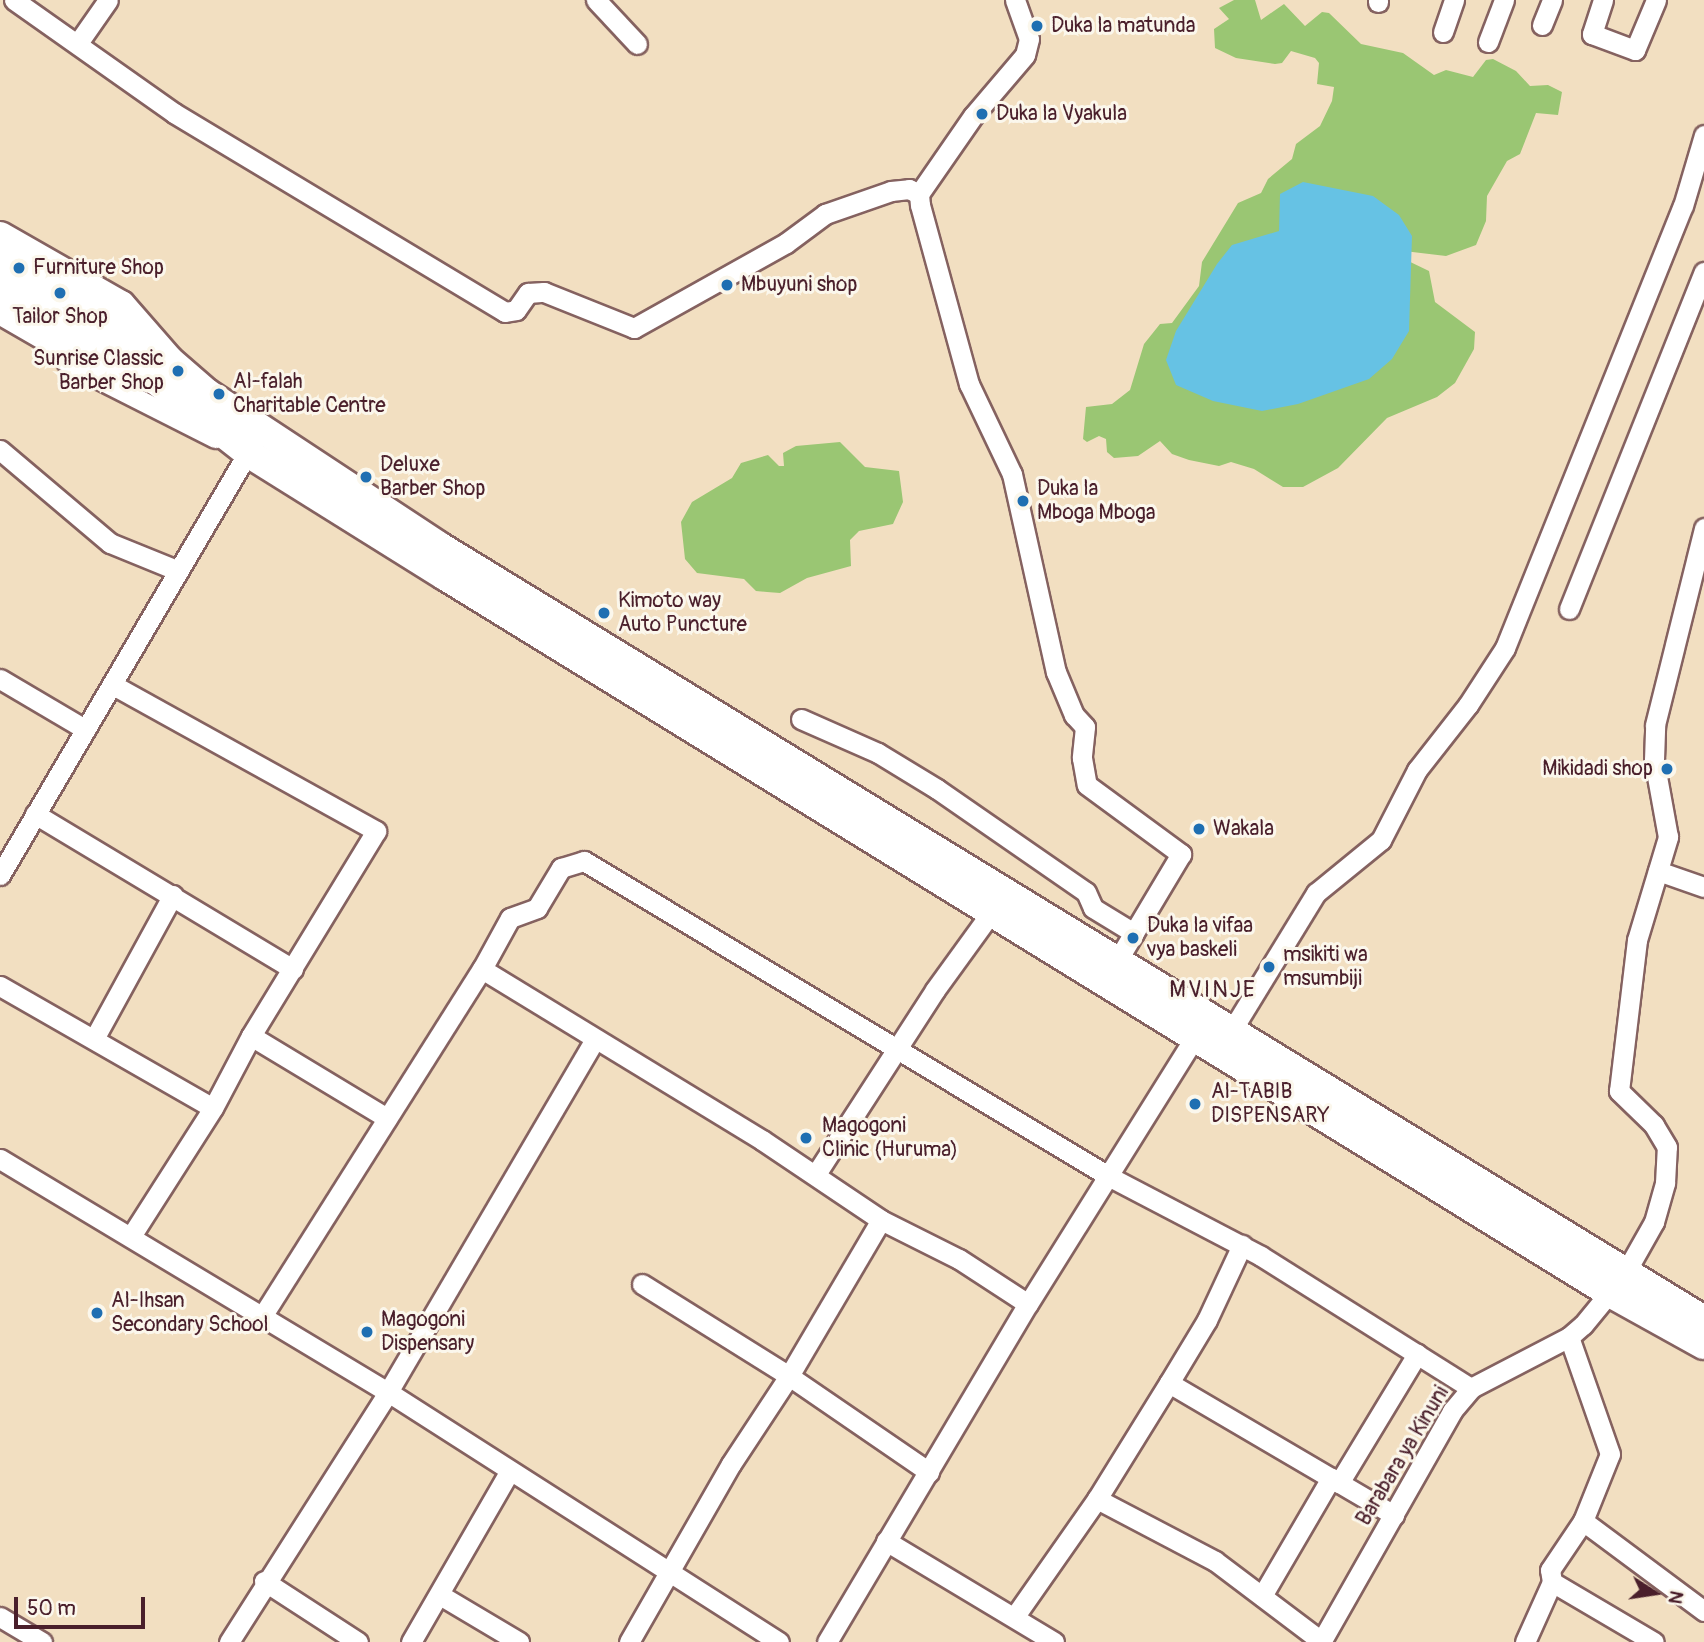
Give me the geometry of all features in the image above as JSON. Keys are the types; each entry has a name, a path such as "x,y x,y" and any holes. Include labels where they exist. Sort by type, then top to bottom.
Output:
{"main road":[{"path":"0,236 121,305 162,370"},
{"path":"0,258 162,370 254,441 993,910 1202,1026 1617,1284 1704,1320"},
{"path":"0,283 162,370"},
{"path":"0,310 85,359 162,370"},
{"path":"254,441 485,575 1117,961 1202,1026 1232,1030 1617,1284 1704,1345"}],"street":[{"path":"14,0 174,113 509,313 535,291 579,302 634,328 705,284 786,243 825,214 891,191 909,189 919,194 970,384 1012,474 1056,672 1074,715 1085,727 1082,758 1087,785 1180,849 1180,858 1117,961"},
{"path":"78,43 108,0"},
{"path":"596,0 638,44"},
{"path":"919,194 973,116 1025,55 1030,38 1015,0"},
{"path":"1443,32 1454,0"},
{"path":"1488,42 1504,0"},
{"path":"1542,24 1552,0"},
{"path":"1603,0 1592,34 1635,50 1656,0"},
{"path":"1232,1030 1316,892 1381,840 1417,770 1468,705 1505,648 1683,206 1704,135"},
{"path":"1569,609 1704,272"},
{"path":"0,323 148,406 254,441 35,814 6,851 0,875"},
{"path":"0,450 110,543 179,571"},
{"path":"1704,528 1655,725 1654,760 1668,836 1658,871 1704,887"},
{"path":"0,679 85,729"},
{"path":"113,685 376,831 251,1036 213,1108 131,1236"},
{"path":"801,719 878,753 937,789 1086,892 1093,908 1134,933"},
{"path":"35,814 293,969"},
{"path":"263,1315 482,969 510,918 537,908 561,868 584,861 900,1048 1110,1177 1242,1245 1471,1388"},
{"name":"Barabara ya Kinuni","path":"1321,1642 1452,1411 1471,1388 1569,1337 1617,1284 1654,1222 1668,1165 1667,1147 1654,1125 1619,1091 1637,940 1658,871"},
{"path":"94,1039 173,895"},
{"path":"816,1174 900,1048 935,990 993,910"},
{"path":"482,969 594,1041 816,1174 881,1220 959,1259 1028,1304"},
{"path":"0,986 213,1108"},
{"path":"827,1642 1028,1304 1110,1177 1202,1026"},
{"path":"251,1036 387,1118"},
{"path":"229,1642 264,1581 388,1392 594,1041"},
{"path":"0,1159 388,1392 509,1472 672,1570 779,1642"},
{"path":"629,1642 731,1464 789,1376 881,1220"},
{"path":"1015,1616 1097,1499 1169,1383 1207,1320 1242,1245"},
{"path":"642,1284 789,1376 929,1472"},
{"path":"1525,1642 1552,1583 1550,1570 1583,1521 1610,1454 1569,1337"},
{"path":"1262,1596 1417,1354"},
{"path":"1169,1383 1394,1515"},
{"path":"411,1642 509,1472"},
{"path":"1097,1499 1216,1561 1321,1642"},
{"path":"1583,1521 1704,1611"},
{"path":"886,1541 1015,1616 1054,1642"},
{"path":"264,1581 358,1642"},
{"path":"1552,1583 1654,1642"},
{"path":"440,1595 519,1642"},
{"path":"0,1617 41,1642"}],"green space":[{"path":"1234,0 1255,0 1261,20 1284,4 1305,26 1322,12 1329,13 1361,44 1403,53 1434,75 1446,70 1473,77 1486,60 1493,59 1516,71 1530,86 1548,85 1562,92 1558,115 1536,113 1520,154 1507,161 1487,196 1486,221 1476,245 1446,256 1404,251 1402,258 1429,271 1435,302 1475,332 1474,349 1455,383 1437,397 1387,418 1338,468 1303,487 1283,487 1254,469 1231,462 1219,466 1189,460 1172,454 1160,441 1138,456 1114,458 1107,452 1106,439 1099,436 1087,442 1083,439 1086,407 1112,404 1130,390 1144,344 1160,324 1172,323 1199,286 1202,262 1238,203 1261,193 1268,179 1292,159 1296,144 1320,126 1332,101 1334,87 1317,84 1319,63 1315,58 1291,51 1282,63 1275,64 1236,58 1215,48 1214,29 1229,19 1219,8"},
{"path":"840,442 865,467 899,471 903,502 893,524 859,531 850,540 851,566 807,578 780,593 756,591 744,579 697,573 685,559 681,522 692,502 732,478 741,463 768,455 779,466 784,466 783,453 796,446"}],"water":[{"path":"1303,182 1373,196 1399,215 1412,236 1409,331 1392,359 1369,379 1298,404 1262,411 1213,401 1176,385 1166,360 1176,331 1217,264 1232,245 1279,231 1280,194"}],"place":[{"name":"Duka la matunda","path":"1037,26"},
{"name":"Duka la Vyakula","path":"982,114"},
{"name":"Furniture Shop","path":"19,268"},
{"name":"Mbuyuni shop","path":"727,285"},
{"name":"Tailor Shop","path":"60,293"},
{"name":"Sunrise Classic Barber Shop","path":"178,371"},
{"name":"Al-falah Charitable Centre","path":"219,394"},
{"name":"Deluxe Barber Shop","path":"366,477"},
{"name":"Duka la Mboga Mboga","path":"1023,501"},
{"name":"Kimoto way Auto Puncture","path":"604,613"},
{"name":"Mikidadi shop","path":"1667,769"},
{"name":"Wakala","path":"1199,829"},
{"name":"Duka la vifaa vya baskeli","path":"1133,938"},
{"name":"msikiti wa msumbiji","path":"1269,967"},
{"name":"Al-TABIB DISPENSARY","path":"1195,1104"},
{"name":"Magogoni Clinic (Huruma)","path":"806,1138"},
{"name":"Al-Ihsan Secondary School","path":"97,1313"},
{"name":"Magogoni Dispensary","path":"367,1332"}],"district":[{"name":"MVINJE","path":"1213,990"}]}
